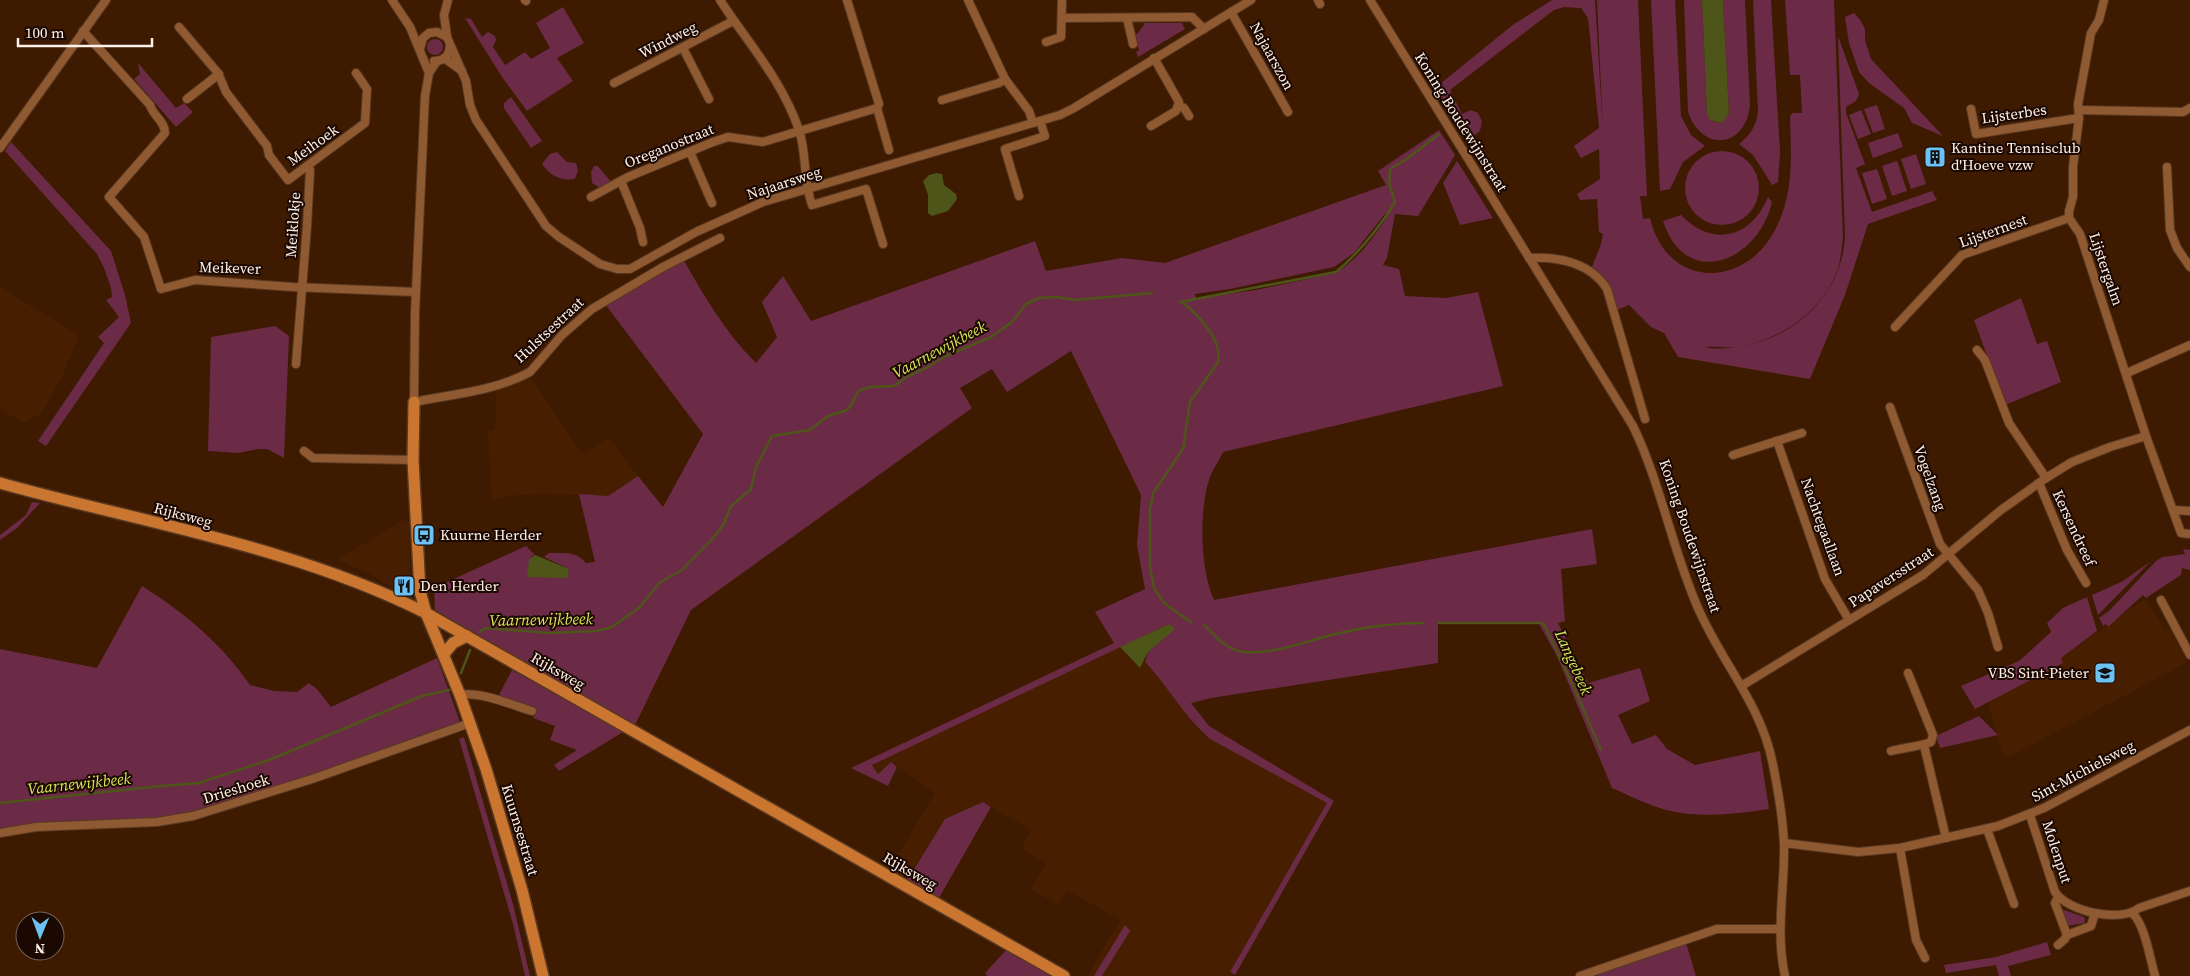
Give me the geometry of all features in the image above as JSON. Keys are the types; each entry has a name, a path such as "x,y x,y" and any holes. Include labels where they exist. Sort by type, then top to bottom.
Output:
{"main road":[{"path":"414,402 413,460 420,591 426,613 444,654 453,643 467,636"},
{"name":"Rijksweg","path":"0,483 150,521 319,568 384,592 467,636 1064,976"},
{"name":"Kuurnsestraat","path":"444,654 486,768 522,890 543,976"}],"street":[{"path":"0,148 106,0"},
{"path":"392,0 410,27 422,52 429,73 425,96 416,292 414,402"},
{"path":"448,0 444,15 421,41 422,52 430,60 441,60 462,71"},
{"path":"720,0 777,80 799,132 807,189 812,205 866,189 883,244"},
{"path":"847,0 879,104 877,108 889,150"},
{"path":"968,0 1005,79 1045,136 1005,149 1019,196"},
{"path":"1046,42 1062,37 1062,0"},
{"name":"Najaarsweg","path":"448,41 466,81 470,105 476,120 540,219 558,237 592,260 610,268 623,270 637,266 696,232 763,202 1037,122 1074,108 1251,0"},
{"name":"Koning Boudewijnstraat","path":"1370,0 1633,426 1648,456 1697,606 1762,724 1768,741 1784,843 1780,929 1785,976"},
{"path":"2069,218 2073,198 2073,167 2078,104 2091,33 2099,20 2104,0"},
{"name":"Najaarszon","path":"1232,12 1288,112"},
{"path":"429,73 449,52 444,15"},
{"path":"1062,18 1192,18 1204,29"},
{"path":"1127,18 1133,44"},
{"name":"Windweg","path":"614,83 734,21"},
{"name":"Meihoek","path":"179,27 219,74 226,92 267,146 269,155 288,180 365,123 367,89 356,73"},
{"path":"410,27 430,33 441,33 448,41"},
{"name":"Meikever","path":"83,31 150,105 152,111 165,126 165,133 109,197 144,237 161,289 195,280 416,292"},
{"path":"683,48 709,99"},
{"path":"1151,126 1176,111 1179,106 1179,98 1154,58"},
{"path":"187,99 219,74"},
{"path":"942,100 999,83 1005,79"},
{"path":"1179,106 1184,108 1189,116"},
{"name":"Oreganostraat","path":"591,197 621,181 728,137 763,142 877,108"},
{"path":"2078,114 2183,112 2190,108"},
{"name":"Lijsterbes","path":"1971,110 1976,134 2078,114"},
{"path":"690,152 712,203"},
{"name":"Meiklokje","path":"296,364 308,207 310,170 307,166"},
{"path":"2168,167 2170,230 2177,248 2190,267"},
{"path":"621,181 640,228 643,242"},
{"name":"Lijsternest","path":"1895,327 1962,255 2069,218"},
{"name":"Lijstergalm","path":"2069,218 2080,234 2127,373 2146,436 2181,533 2190,534"},
{"name":"Hulstsestraat","path":"414,402 496,386 530,372 562,335 592,308 663,266 720,238"},
{"path":"1529,258 1541,257 1584,266 1593,271 1601,280 1607,289 1645,419"},
{"path":"2127,373 2190,344"},
{"path":"1977,350 1984,360 2009,423 2046,478"},
{"name":"Vogelzang","path":"1890,407 1940,544 1978,590 1998,647"},
{"path":"1733,455 1802,433"},
{"name":"Papaversstraat","path":"1742,685 1923,575 2001,510 2046,478 2072,462 2110,446 2146,436"},
{"name":"Nachtegaallaan","path":"1777,441 1825,579 1850,620"},
{"path":"304,451 313,458 413,460"},
{"name":"Kersendreef","path":"2039,483 2066,550 2086,583"},
{"path":"2173,510 2190,511"},
{"path":"2161,600 2190,655"},
{"path":"1891,751 1931,742 1933,732 1908,673"},
{"path":"460,696 467,694 477,695 532,711"},
{"name":"Drieshoek","path":"0,833 36,827 157,822 193,816 312,779 470,723"},
{"name":"Sint-Michielsweg","path":"1784,843 1858,852 1900,848 1987,829 2030,815 2190,730"},
{"path":"1924,745 1946,838"},
{"name":"Molenput","path":"2030,815 2050,880 2058,897 2095,913 2117,916 2132,914 2139,908 2190,891"},
{"path":"1987,829 2014,904"},
{"path":"1900,848 1916,940 1925,958"},
{"name":"Molenput","path":"2058,897 2055,903 2067,935"},
{"path":"2058,945 2067,935 2091,926 2095,913"},
{"path":"2132,914 2138,918 2155,976"},
{"path":"1580,976 1717,929 1780,929"}],"shaded area":[{"path":"1552,0 1595,0 1603,131 1597,0 1638,0 1647,196 1640,196 1643,219 1650,218 1659,242 1673,259 1690,269 1709,273 1728,271 1747,262 1764,247 1777,226 1786,200 1790,173 1790,117 1792,113 1802,113 1800,75 1790,75 1785,0 1834,0 1843,238 1839,265 1823,296 1836,275 1842,257 1845,237 1838,36 1859,94 1856,101 1846,107 1846,113 1865,164 1856,168 1872,212 1932,191 1937,200 1868,224 1845,295 1810,379 1678,357 1664,333 1651,327 1629,305 1617,310 1607,282 1592,267 1603,234 1599,232 1597,199 1580,200 1577,194 1600,179 1599,149 1581,158 1574,146 1599,128 1588,18 1581,8 1564,7 1554,10 1450,90 1462,114 1471,110 1478,113 1482,121 1480,131 1467,141 1435,88 1514,24","holes":["1823,296 1814,308 1800,321 1784,332 1766,340 1756,343 1785,330 1799,321","1705,347 1736,347 1715,348"]},
{"path":"1651,0 1675,0 1681,116 1691,135 1705,146 1683,162 1670,189 1660,191"},
{"path":"1684,0 1702,0 1707,115 1710,120 1721,123 1729,113 1723,0 1745,0 1750,105 1747,119 1741,130 1732,137 1723,140 1713,139 1703,134 1695,125 1688,112"},
{"path":"1702,0 1723,0 1729,113 1722,123 1710,120 1707,115"},
{"path":"1753,0 1771,0 1780,152 1778,182 1772,185 1753,155 1739,144 1752,130 1758,112"},
{"path":"563,7 584,43 557,58 573,81 527,111 502,77 465,18 471,19 482,37 488,32 495,36 496,40 493,47 505,65 525,52 531,59 550,48 536,23"},
{"path":"1854,13 1865,29 1865,40 1871,59 1943,136 1912,123 1904,108 1869,83 1859,72 1849,43 1845,17"},
{"path":"1143,23 1182,23 1185,29 1138,57 1136,52 1139,50 1133,32 1137,34 1144,25"},
{"path":"435,39 441,41 443,47 441,53 435,55 429,53 427,47 429,41"},
{"path":"138,63 176,108 184,103 193,112 176,127 134,79 140,74"},
{"path":"511,97 542,141 531,148 504,108 504,103"},
{"path":"1877,105 1885,129 1873,133 1864,109"},
{"path":"1861,110 1871,134 1858,139 1849,115"},
{"path":"1439,130 1455,155 1418,216 1395,214 1387,258 1383,265 1399,269 1405,296 1446,298 1478,292 1503,386 1223,452 1209,480 1202,524 1206,573 1214,600 1592,529 1597,564 1561,569 1565,621 1558,623 1588,683 1640,668 1650,701 1618,715 1632,744 1656,735 1667,749 1695,765 1760,751 1769,809 1720,814 1683,813 1656,807 1612,788 1557,656 1539,624 1438,624 1438,663 1211,698 1191,703 1209,726 1334,801 1235,975 1230,972 1327,803 1210,739 1192,721 1145,662 1148,652 1174,629 1169,624 872,765 878,774 891,762 897,767 888,786 851,768 1114,643 1095,612 1145,589 1137,545 1141,495 1071,351 1007,392 992,369 960,388 972,408 691,610 635,725 435,610 434,588 526,546 535,555 531,556 569,569 544,557 549,553 565,553 579,556 586,563 595,562 579,494 608,496 638,476 663,507 703,434 605,304 683,259 707,300 734,339 756,363 777,337 762,302 783,276 811,321 1035,241 1046,271 1122,258 1165,263 1386,185 1378,171","holes":["1385,214 1388,215 1358,255 1335,273 1256,290 1196,298 1195,294 1230,289 1334,267 1354,253"]},
{"path":"1898,133 1903,147 1873,158 1868,143"},
{"path":"11,142 111,251 125,295 131,323 46,446 38,441 104,343 98,337 119,317 106,300 112,297 111,288 97,254 5,151"},
{"path":"1715,151 1729,151 1743,157 1753,167 1759,181 1757,202 1743,219 1729,225 1715,225 1701,219 1691,209 1685,195 1685,181 1691,167 1701,157"},
{"path":"557,152 567,162 576,163 578,170 575,179 556,177 542,164 550,154"},
{"path":"1916,154 1926,184 1911,189 1901,159"},
{"path":"1457,161 1493,218 1460,225 1443,183"},
{"path":"1897,161 1907,191 1892,196 1882,166"},
{"path":"594,166 598,166 612,183 602,189 592,183 591,172"},
{"path":"1877,169 1887,199 1872,204 1862,173"},
{"path":"942,174 944,185 956,194 957,199 948,211 932,216 928,213 928,195 923,181 929,175"},
{"path":"1768,197 1772,202 1764,223 1752,240 1737,253 1721,260 1704,262 1688,256 1674,243 1663,221 1681,215 1693,225 1706,232 1718,235 1730,234 1752,222 1761,211"},
{"path":"0,287 79,335 62,377 41,413 24,423 0,409"},
{"path":"2021,298 2037,344 2047,341 2061,382 2005,405 1974,320"},
{"path":"275,326 289,336 284,458 267,449 238,453 208,451 211,337"},
{"path":"529,376 582,454 609,438 638,476 608,496 543,494 505,496 492,499 488,430 495,430 496,392 501,387"},
{"path":"32,502 40,503 17,528 0,540 0,535 26,515"},
{"path":"405,519 409,524 411,584 400,590 393,588 372,575 337,560"},
{"path":"2183,549 2190,550 2190,570 2182,568 2181,575 2146,598 2143,595 2108,627 2106,624 2103,626 2099,618 2110,610 2156,561 2163,557 2185,554"},
{"path":"535,555 569,569 567,578 527,577 529,560"},
{"path":"2151,561 2098,615 2092,595 2123,581"},
{"path":"142,586 188,618 227,655 250,685 274,691 297,692 309,683 317,689 331,707 437,658 460,722 301,780 192,813 130,821 0,830 0,649 97,668"},
{"path":"2087,597 2097,631 2061,658 2063,663 1975,709 1961,686 2019,661 2051,632 2047,623 2063,608"},
{"name":"VBS Sint-Pieter","path":"2146,598 2164,630 2170,628 2188,662 2005,759 1987,702 2063,663 2061,658"},
{"path":"1169,624 1175,629 1148,652 1140,668 1120,647"},
{"path":"1120,647 1140,668 1145,662 1199,730 1210,739 1327,803 1230,972 1233,976 1087,976 1120,920 1067,890 1058,905 1031,889 1046,863 1021,849 1031,830 983,802 945,819 912,872 910,870 909,882 889,870 935,793 891,762 878,774 872,765"},
{"path":"512,670 623,732 559,771 554,765 577,750 550,740 555,726 533,718 536,709 498,697"},
{"path":"1979,716 1998,735 1940,748 1936,736"},
{"path":"464,737 513,904 530,976 525,976 513,924 459,739"},
{"path":"983,802 991,807 939,898 909,882 906,877 909,869 913,871 945,819"},
{"path":"2061,909 2084,917 2084,923 2067,926"},
{"path":"1125,925 1130,931 1102,976 1094,976"},
{"path":"2047,942 2051,955 2008,966 2011,976 1999,976 1996,965 1946,973 1944,965 1996,957"},
{"path":"1686,943 1696,976 1597,976 1594,970"},
{"path":"1007,949 1055,976 987,976 985,973"}],"waterway":[{"name":"Vaarnewijkbeek","path":"1180,302 1336,272 1369,239 1395,202 1389,183 1390,169 1408,158 1439,134"},
{"name":"Vaarnewijkbeek","path":"480,632 485,628 549,633 597,631 612,627 640,607 660,582 682,570 713,538 723,525 731,506 751,489 756,467 772,436 810,430 828,416 845,411 851,406 858,391 870,387 894,386 908,376 946,356 991,337 1012,322 1026,304 1039,298 1057,297 1075,300 1152,293"},
{"name":"Langebeek","path":"1182,302 1195,313 1208,329 1217,345 1219,354 1218,362 1190,402 1183,449 1153,493 1150,510 1150,567 1154,588 1164,603 1191,622"},
{"name":"Langebeek","path":"1204,625 1222,642 1232,648 1238,651 1255,652 1285,648 1361,629 1385,625 1423,623"},
{"name":"Langebeek","path":"1439,623 1541,623 1545,626 1601,750"},
{"name":"Vaarnewijkbeek","path":"461,673 470,650"},
{"name":"Vaarnewijkbeek","path":"162,786 199,783 269,760 422,696 449,690"},
{"name":"Vaarnewijkbeek","path":"0,803 161,786"}],"place":[{"name":"Kantine Tennisclub d'Hoeve vzw","path":"1935,157"},
{"name":"Kuurne Herder","path":"424,535"},
{"name":"Den Herder","path":"404,586"},
{"name":"VBS Sint-Pieter","path":"2105,673"}]}
